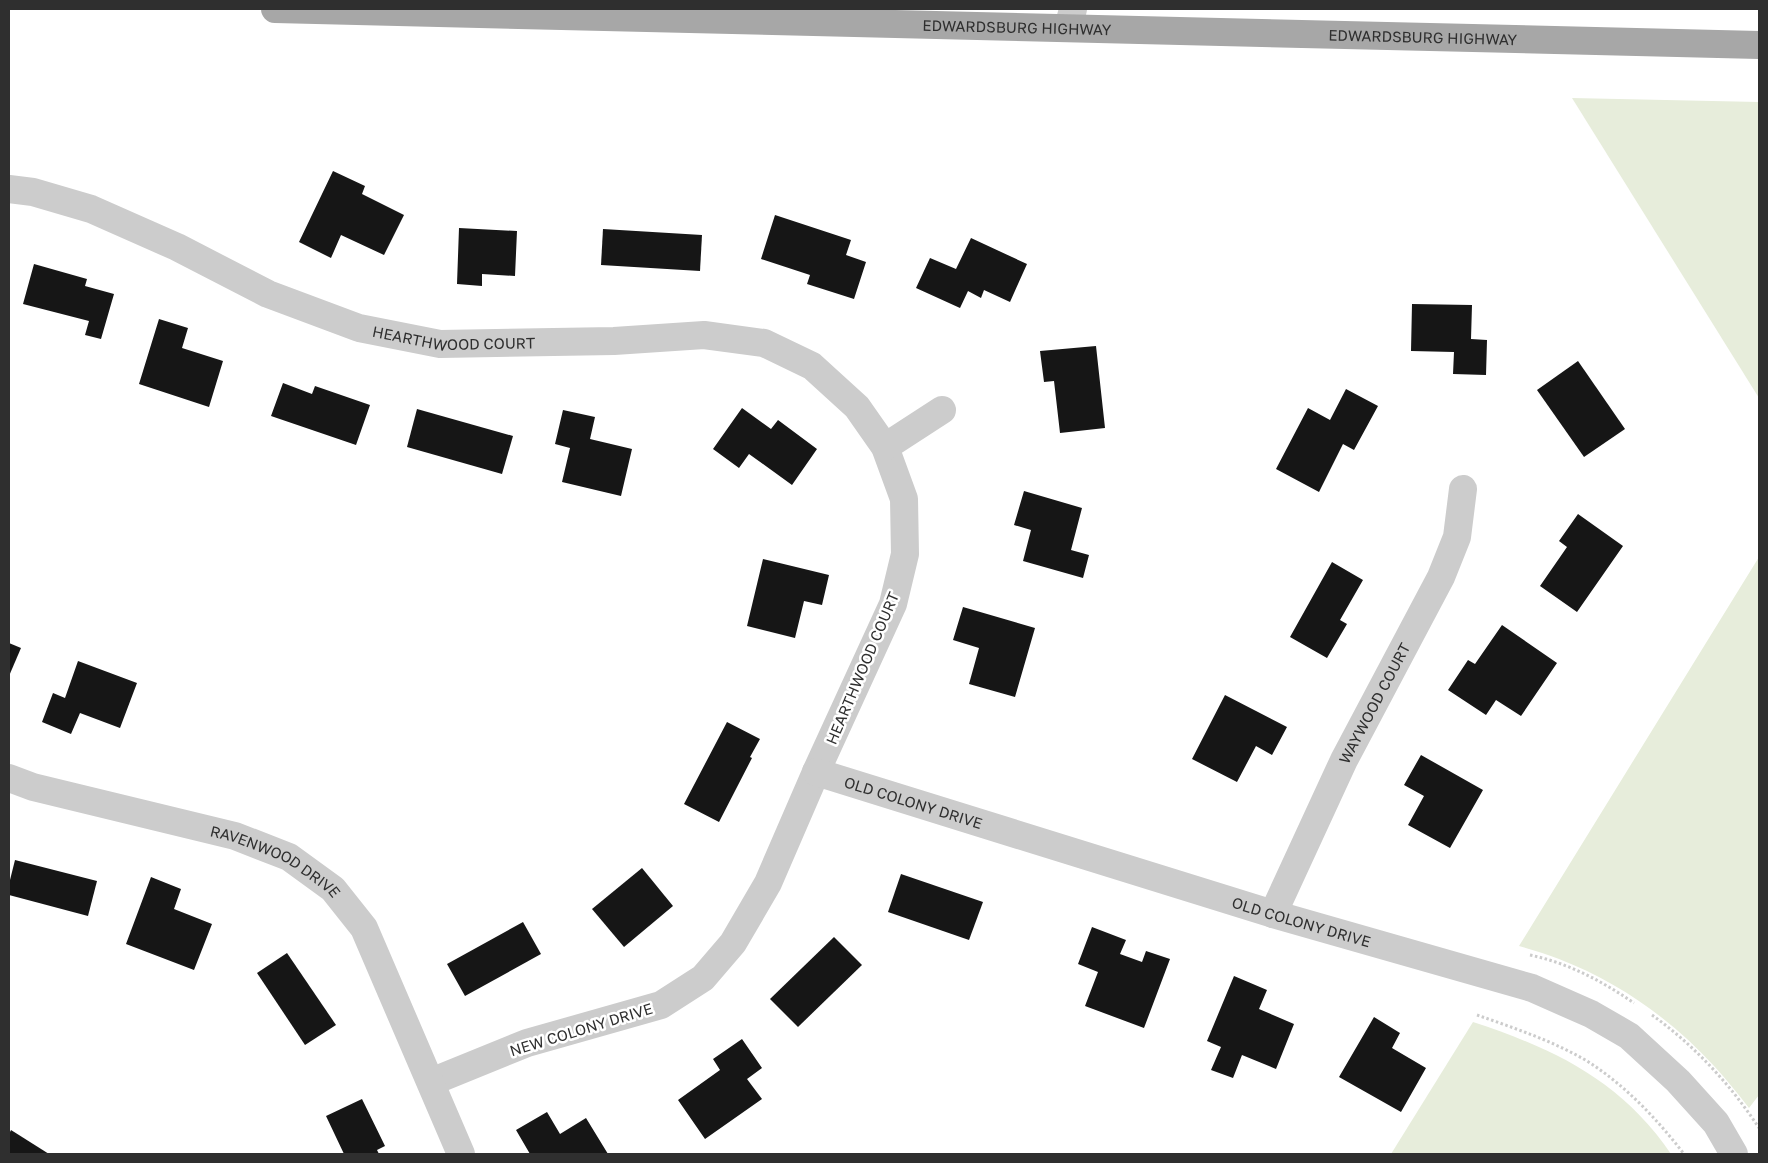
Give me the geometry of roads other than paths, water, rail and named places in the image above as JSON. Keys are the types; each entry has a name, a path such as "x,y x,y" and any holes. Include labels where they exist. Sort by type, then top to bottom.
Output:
{"main road":[{"name":"EDWARDSBURG HIGHWAY","path":"275,9 1070,18 1759,44"}],"street":[{"name":"HEARTHWOOD COURT","path":"9,189 33,192 91,209 177,247 268,294 368,330 440,344 614,340 704,335 764,343 812,366 857,408 886,447 904,499 905,554 893,604 816,772"},
{"path":"886,447 942,410"},
{"name":"WAYWOOD COURT","path":"1273,914 1344,760 1441,577 1457,537 1463,489"},
{"name":"OLD COLONY DRIVE","path":"816,772 1273,914 1532,988 1591,1014 1629,1036 1678,1081 1716,1123 1734,1154"},
{"name":"NEW COLONY DRIVE","path":"431,1082 527,1043 661,1004 703,978 733,943 768,883 816,772"},
{"name":"RAVENWOOD DRIVE","path":"9,778 33,787 235,836 289,857 332,889 364,928 461,1154"}]}
